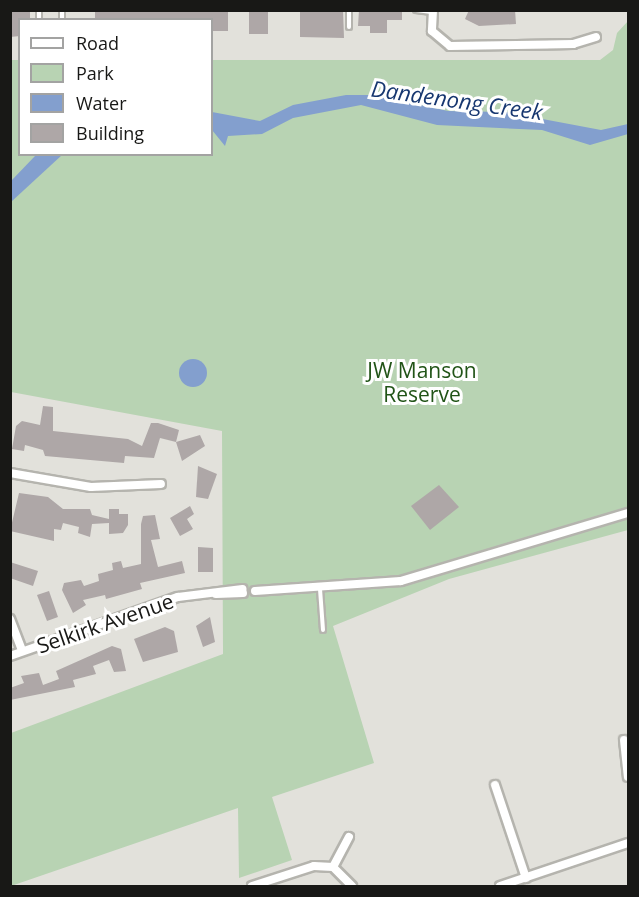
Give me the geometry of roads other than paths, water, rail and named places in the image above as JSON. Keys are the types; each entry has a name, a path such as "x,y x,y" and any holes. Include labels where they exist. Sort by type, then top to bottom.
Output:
{"street":[{"path":"433,11 432,31 450,46 573,44 596,37"},
{"path":"10,473 91,488 161,484"},
{"path":"255,591 320,589 415,577 628,513"},
{"name":"Selkirk Avenue","path":"10,656 201,593 243,591"},
{"path":"10,619 22,651"},
{"path":"624,740 628,777"},
{"path":"495,785 526,878"},
{"path":"333,867 349,837"},
{"path":"500,886 628,843"},
{"path":"252,886 314,866 333,867 352,886"}],"lane":[{"path":"349,10 349,27"},
{"path":"416,10 433,11"},
{"path":"320,589 323,630"},
{"path":"243,591 255,591"}],"water":[{"path":"346,95 375,95 448,111 506,112 601,130 628,124 628,134 590,145 542,130 437,125 361,105 293,118 262,134 228,136 225,146 213,131 213,112 260,121 293,105"},
{"path":"35,156 61,156 11,202 11,181"},
{"path":"193,359 203,363 207,373 203,383 193,387 183,383 179,373 183,363"}],"water label":[{"name":"Dandenong Creek","path":"457,100"}],"park label":[{"name":"JW Manson Reserve","path":"422,382"}]}
